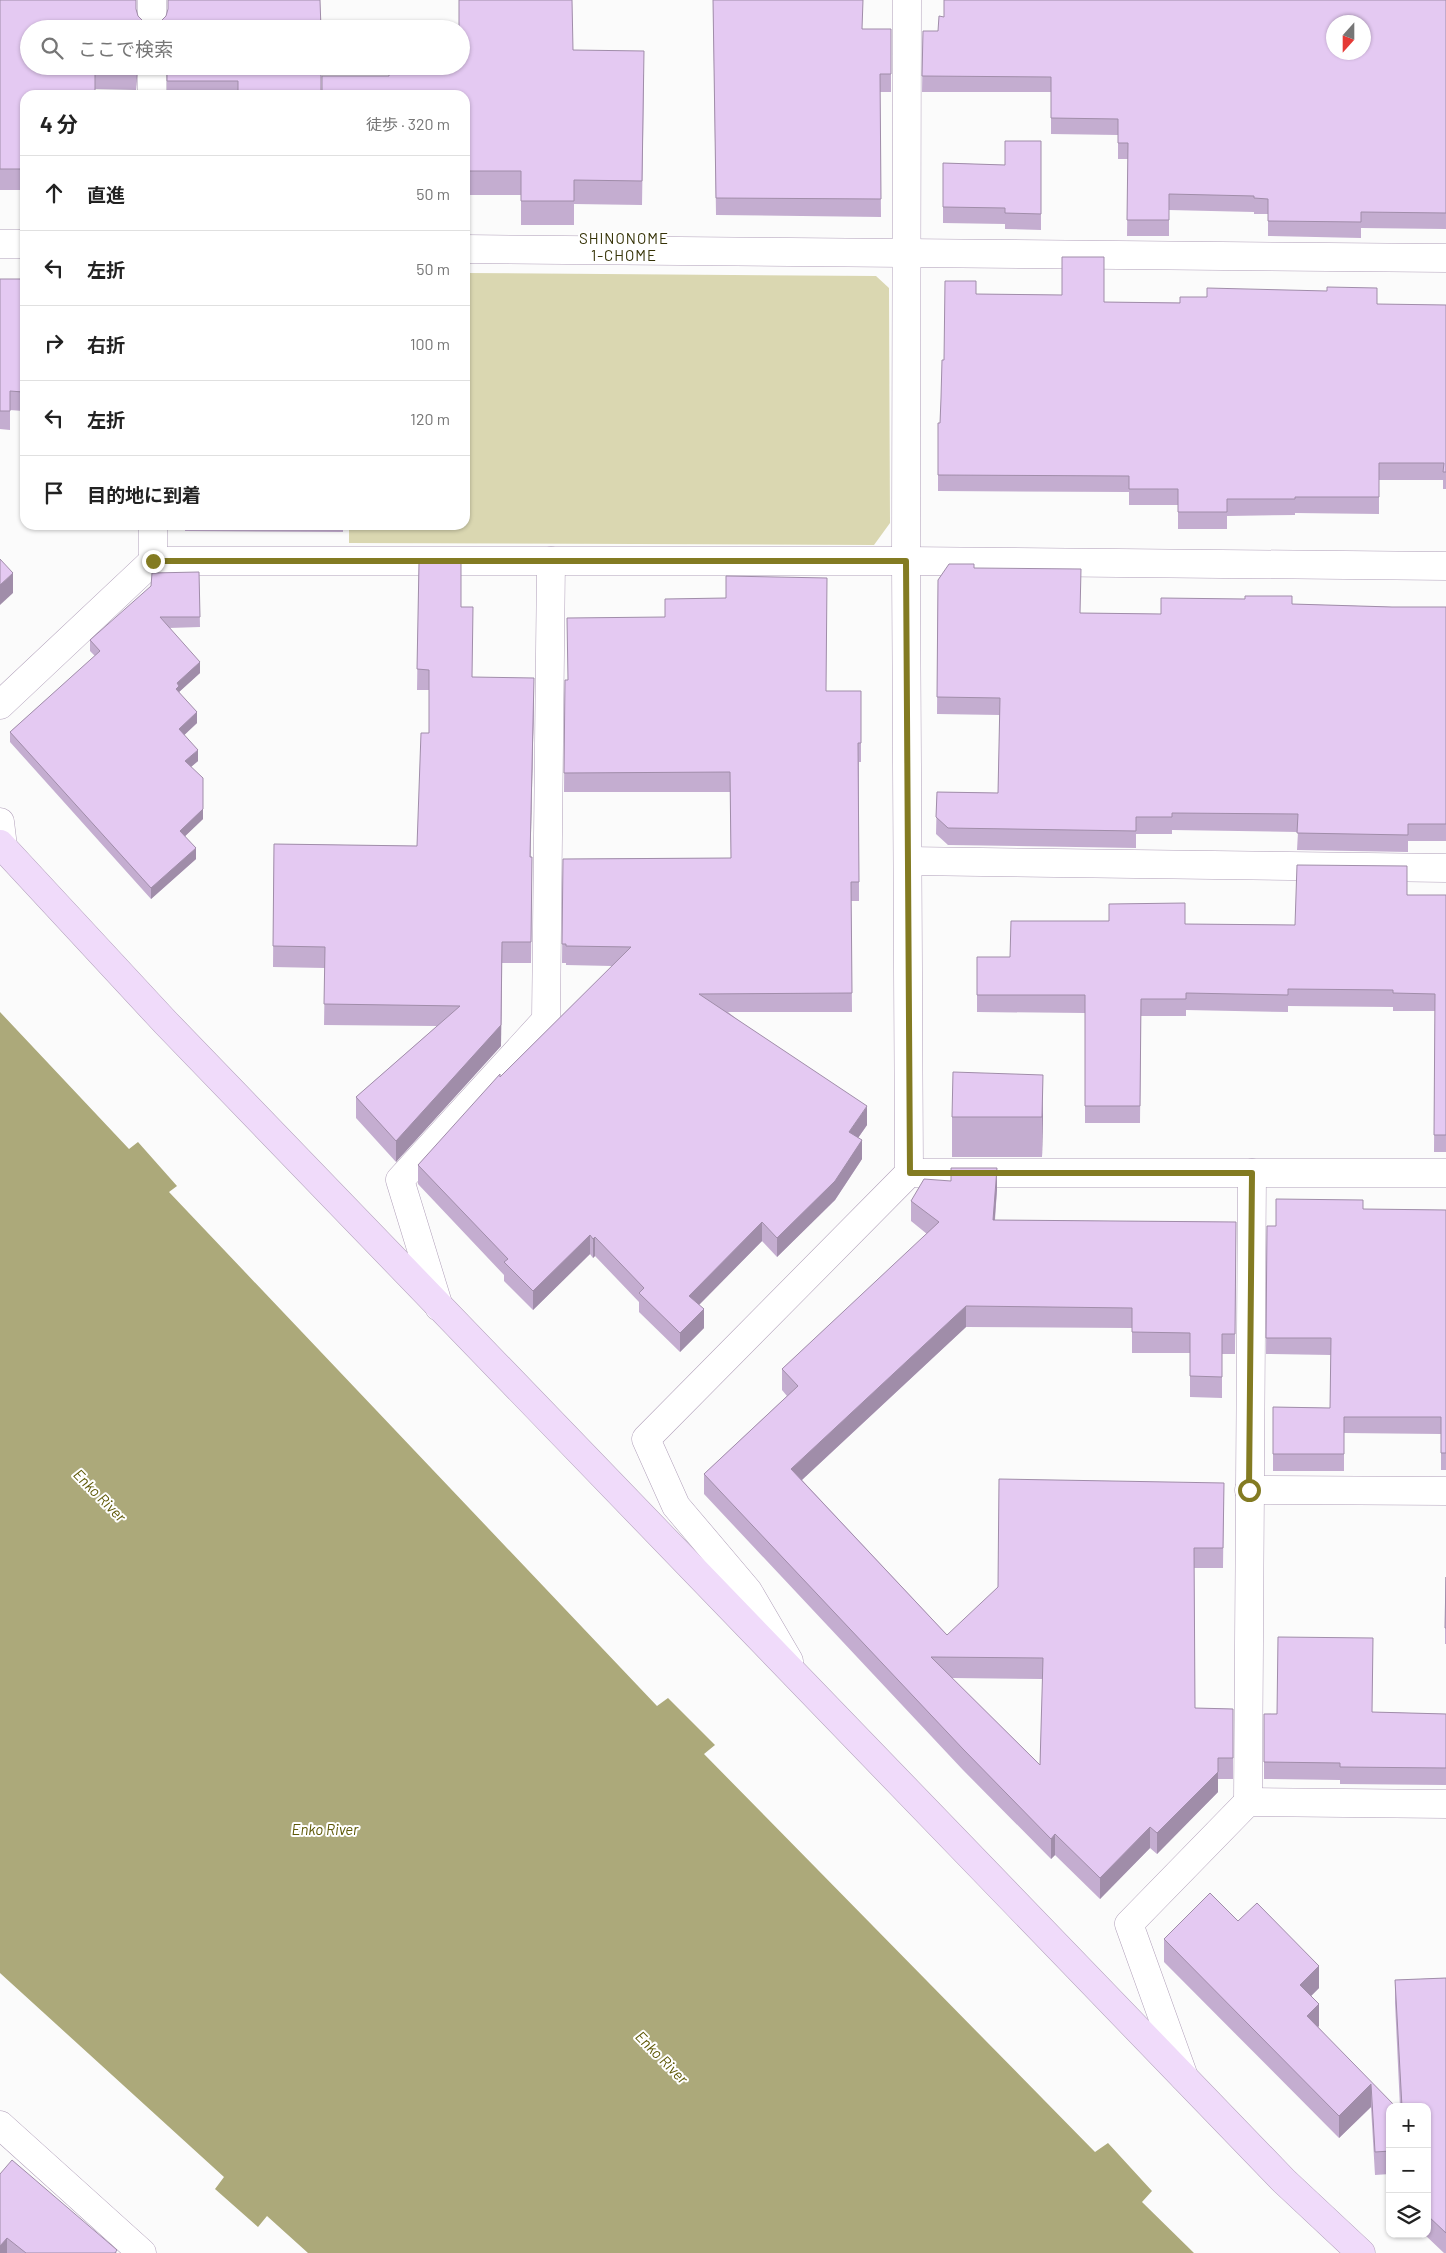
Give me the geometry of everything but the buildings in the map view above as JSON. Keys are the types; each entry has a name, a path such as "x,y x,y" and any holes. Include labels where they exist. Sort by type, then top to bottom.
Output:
{"street":[{"path":"152,0 152,20"},
{"path":"801,1680 748,1591 676,1506 646,1439 910,1173 906,561 907,0"},
{"path":"152,75 152,90"},
{"path":"0,244 20,244"},
{"path":"470,249 1446,258"},
{"path":"153,530 153,561"},
{"path":"0,705 153,561 906,561 1446,566"},
{"path":"439,1307 400,1180 546,1020 551,561"},
{"path":"1,838 166,1023 439,1307 1284,2181 1363,2252"},
{"path":"908,861 1446,868"},
{"path":"910,1173 1446,1173"},
{"path":"1184,2078 1129,1924 1248,1802 1252,1173"},
{"path":"1249,1490 1446,1490"},
{"path":"1248,1802 1446,1804"},
{"path":"0,2125 142,2253"}],"shaded area":[{"path":"470,273 876,276 889,288 890,523 874,545 349,543 349,530 470,530"}],"water":[{"name":"Enko River","path":"0,1012 129,1149 138,1142 177,1186 169,1192 657,1706 668,1698 715,1745 704,1754 1095,2152 1108,2143 1152,2191 1142,2202 1194,2253 308,2253 267,2216 258,2227 215,2189 224,2177 0,1973"}],"district":[{"name":"SHINONOME 1-CHOME","path":"624,246"}],"route":[{"path":"153,561 906,561 910,1173 1252,1173 1249,1490"}]}
